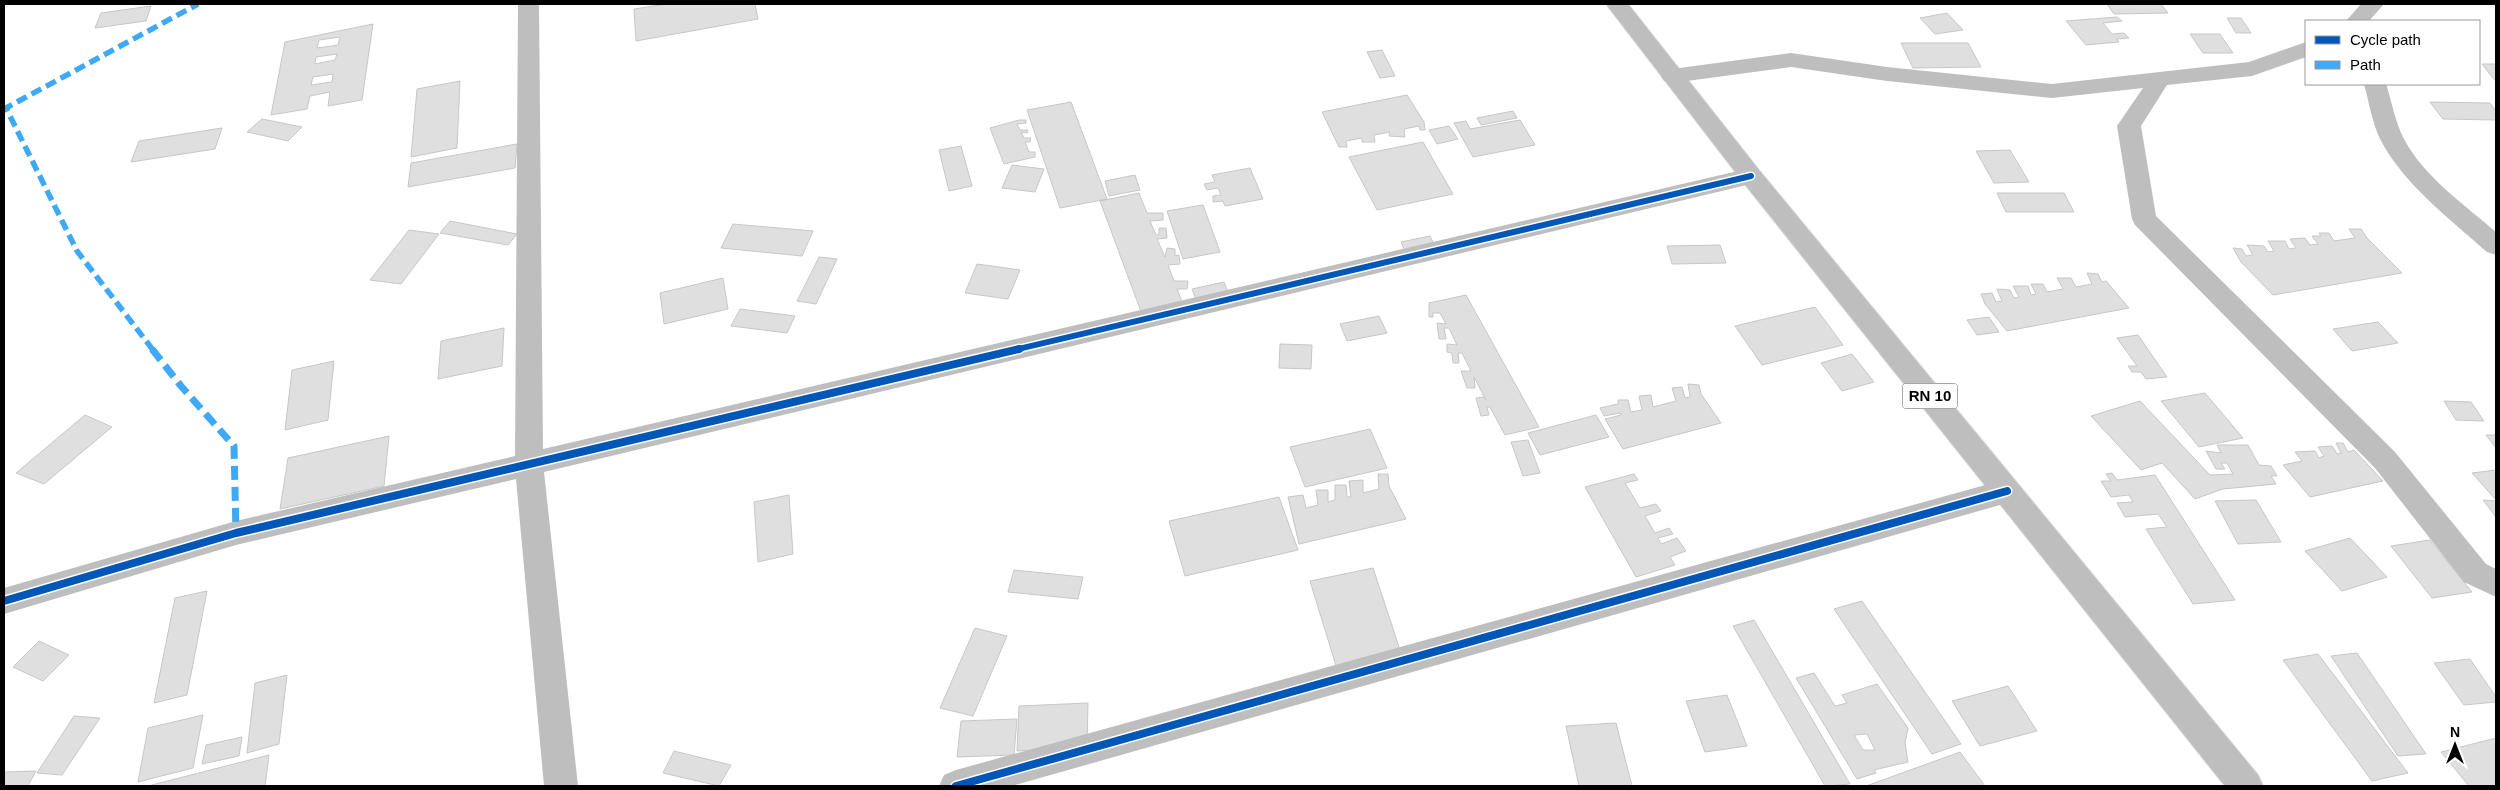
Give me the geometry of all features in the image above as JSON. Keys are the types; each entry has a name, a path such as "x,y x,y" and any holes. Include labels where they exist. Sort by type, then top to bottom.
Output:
{"street":[{"path":"528,4 529,464 561,786"},
{"name":"RN 10","path":"1617,4 1751,176 2246,786"},
{"path":"2358,20 2373,4"},
{"path":"1672,76 1791,60 1887,74 2052,91 2252,68 2305,49"},
{"path":"2160,78 2130,126 2144,220 2385,460 2475,573 2496,584"},
{"path":"2375,85 2392,138 2403,156 2432,187 2496,246"},
{"path":"4,601 236,533 1751,176"},
{"path":"956,786 2007,491"}],"building":[{"path":"667,4 755,4 758,19 636,41 634,9"},
{"path":"2107,4 2161,4 2168,13 2114,14"},
{"path":"151,6 146,21 95,28 101,13"},
{"path":"1947,13 1963,30 1935,34 1920,18"},
{"path":"2117,17 2122,21 2103,23 2112,34 2124,33 2129,38 2117,39 2119,42 2086,45 2066,21"},
{"path":"2227,18 2241,18 2251,33 2236,33"},
{"path":"373,24 362,100 328,106 330,92 310,96 307,109 271,115 285,42","holes":["340,37 338,45 317,48 319,40","337,54 335,60 315,64 316,57","333,74 332,82 311,85 313,77"]},
{"path":"2190,34 2220,34 2233,53 2203,53"},
{"path":"1901,43 1968,43 1981,67 1913,68"},
{"path":"1382,50 1395,76 1380,78 1367,52"},
{"path":"2482,64 2496,64 2496,82"},
{"path":"460,81 457,148 411,157 417,89"},
{"path":"1407,95 1424,122 1425,130 1420,130 1419,126 1404,129 1405,137 1389,136 1390,132 1374,135 1375,142 1362,142 1362,138 1346,141 1347,147 1339,147 1322,112"},
{"path":"1071,102 1107,199 1060,208 1027,110"},
{"path":"2430,102 2490,103 2496,111 2496,120 2443,119"},
{"path":"1513,111 1517,118 1481,125 1477,118"},
{"path":"262,119 302,127 288,141 247,132"},
{"path":"1019,120 1026,120 1026,123 1017,124 1020,130 1028,130 1027,133 1021,132 1024,138 1031,138 1030,142 1025,142 1029,152 1035,152 1035,157 1004,164 990,128"},
{"path":"1520,120 1535,145 1473,157 1454,123 1466,121 1470,129"},
{"path":"1449,126 1458,139 1437,144 1429,130"},
{"path":"222,128 215,149 131,162 139,141"},
{"path":"1423,142 1453,194 1377,210 1349,157"},
{"path":"517,144 515,168 408,187 411,163"},
{"path":"961,146 972,186 949,191 939,150"},
{"path":"2010,150 2029,182 1994,183 1976,151"},
{"path":"1012,165 1044,169 1035,192 1002,188"},
{"path":"1250,168 1263,199 1225,206 1223,201 1213,202 1213,196 1221,195 1218,188 1207,190 1204,184 1215,182 1212,175"},
{"path":"1135,175 1140,190 1109,196 1105,181"},
{"path":"1139,193 1147,213 1163,213 1163,220 1150,221 1156,235 1159,235 1159,228 1166,228 1167,238 1157,239 1165,257 1167,248 1175,249 1175,256 1179,255 1180,264 1168,265 1174,281 1188,281 1187,289 1177,289 1184,307 1143,317 1100,201"},
{"path":"1997,193 2064,193 2074,212 2006,212"},
{"path":"1203,205 1220,252 1183,259 1167,211"},
{"path":"450,221 517,234 508,245 440,233"},
{"path":"733,224 813,231 802,256 721,248"},
{"path":"2349,229 2361,229 2367,238 2402,273 2273,295 2241,262 2233,248 2242,249 2246,256 2253,255 2247,245 2264,246 2268,252 2274,251 2268,241 2285,241 2289,249 2296,248 2290,239 2305,238 2310,245 2318,244 2312,236 2321,236 2319,233 2329,233 2334,241 2355,238"},
{"path":"409,230 439,234 401,284 370,280"},
{"path":"1430,236 1436,248 1406,254 1401,242"},
{"path":"1720,245 1726,263 1672,264 1667,246"},
{"path":"819,257 837,259 816,304 797,301"},
{"path":"977,264 1020,270 1008,299 965,293"},
{"path":"2087,273 2098,274 2102,282 2106,281 2129,308 2007,331 1985,304 1981,294 1992,293 1996,302 2002,301 1997,289 2010,290 2014,298 2019,297 2013,286 2028,286 2031,295 2036,294 2031,284 2043,284 2047,292 2063,289 2057,278 2071,278 2076,287 2092,284"},
{"path":"723,278 728,309 664,324 660,293"},
{"path":"1224,282 1229,295 1197,302 1192,289"},
{"path":"1466,295 1539,427 1505,435 1490,407 1487,407 1489,415 1481,416 1476,398 1484,397 1486,400 1474,377 1475,388 1467,388 1461,371 1471,371 1462,353 1458,353 1459,363 1453,363 1452,353 1447,352 1447,344 1457,345 1449,328 1444,328 1446,339 1439,339 1437,323 1446,324 1440,313 1433,313 1433,317 1429,317 1429,303"},
{"path":"1815,307 1843,345 1762,365 1735,326"},
{"path":"740,309 795,316 787,333 731,326"},
{"path":"1379,316 1387,333 1347,341 1340,324"},
{"path":"1989,317 1999,332 1977,335 1967,320"},
{"path":"2378,322 2398,343 2352,351 2333,329"},
{"path":"504,328 502,366 438,379 441,341"},
{"path":"2138,335 2167,377 2146,379 2141,372 2132,372 2128,366 2137,366 2117,338"},
{"path":"1280,344 1312,345 1311,369 1279,368"},
{"path":"1852,354 1874,382 1842,391 1821,363"},
{"path":"334,361 328,420 285,430 292,370"},
{"path":"1688,384 1699,385 1701,394 1721,423 1623,449 1605,419 1621,415 1621,413 1604,416 1600,408 1618,404 1618,400 1628,400 1631,412 1642,410 1639,396 1651,395 1653,407 1676,401 1672,388 1682,387 1685,398 1690,397"},
{"path":"2205,393 2243,438 2199,447 2161,401"},
{"path":"2140,401 2210,475 2233,474 2227,463 2221,463 2225,469 2216,469 2206,451 2221,453 2217,445 2248,445 2259,465 2271,466 2277,476 2271,476 2276,484 2223,489 2195,499 2162,463 2141,470 2091,416"},
{"path":"2444,401 2471,402 2484,421 2456,420"},
{"path":"85,415 112,427 44,484 16,473"},
{"path":"1596,415 1609,437 1540,455 1528,433"},
{"path":"1370,429 1387,468 1305,487 1290,447"},
{"path":"2486,435 2496,435 2496,448"},
{"path":"389,436 384,486 280,509 288,458"},
{"path":"1528,440 1540,473 1523,476 1511,442"},
{"path":"2336,443 2343,443 2348,452 2354,450 2383,481 2310,497 2283,465 2302,461 2295,452 2315,451 2319,458 2324,456 2318,447 2332,446 2337,454 2341,453"},
{"path":"2496,470 2496,500 2472,473"},
{"path":"2112,473 2117,480 2155,475 2235,600 2193,604 2146,529 2167,527 2158,514 2125,517 2117,503 2133,502 2129,495 2111,497 2101,481 2111,481 2106,474"},
{"path":"1378,474 1388,474 1389,486 1406,519 1299,544 1288,497 1303,495 1306,508 1318,505 1316,490 1328,490 1328,502 1335,500 1335,485 1346,485 1347,497 1351,497 1349,481 1363,480 1363,493 1379,489"},
{"path":"1634,474 1638,480 1625,483 1640,508 1656,504 1661,511 1645,516 1655,533 1669,528 1673,534 1658,538 1661,544 1677,538 1686,551 1670,557 1675,565 1636,577 1585,487"},
{"path":"789,495 793,554 758,562 754,502"},
{"path":"1279,497 1298,550 1185,576 1169,521"},
{"path":"2256,500 2281,542 2238,544 2215,501"},
{"path":"2483,500 2496,501 2496,517"},
{"path":"2350,538 2387,577 2342,591 2305,551"},
{"path":"2430,540 2472,592 2432,598 2391,546"},
{"path":"1373,568 1402,656 1337,669 1310,581"},
{"path":"1014,570 1083,577 1078,599 1008,592"},
{"path":"207,591 187,695 154,703 175,598"},
{"path":"1862,601 1961,744 1932,754 1834,609"},
{"path":"1754,620 1850,784 1825,786 1733,626"},
{"path":"975,628 1007,636 973,716 940,708"},
{"path":"39,641 69,655 43,681 13,667"},
{"path":"2357,653 2426,754 2398,756 2331,656"},
{"path":"2318,654 2408,773 2372,781 2283,660"},
{"path":"2470,659 2496,697 2496,702 2464,705 2434,663"},
{"path":"1814,673 1835,706 1847,703 1842,695 1877,684 1908,728 1905,743 1908,762 1874,770 1876,773 1857,779 1796,678","holes":["1867,734 1875,750 1863,750 1854,735"]},
{"path":"287,675 279,744 247,753 255,683"},
{"path":"2008,686 2037,731 1980,746 1952,701"},
{"path":"1727,695 1747,746 1705,752 1686,701"},
{"path":"1088,703 1087,747 1017,751 1019,706"},
{"path":"203,715 193,768 138,782 148,728"},
{"path":"74,716 100,718 62,775 37,773"},
{"path":"1017,719 1014,755 957,757 961,721"},
{"path":"1616,723 1632,786 1579,786 1566,726"},
{"path":"242,737 239,756 202,764 206,745"},
{"path":"2496,738 2496,786 2469,786 2441,752"},
{"path":"674,751 731,765 719,786 663,773"},
{"path":"1960,752 1985,786 1866,786"},
{"path":"269,755 265,786 148,786"},
{"path":"36,771 28,786 4,786 4,772"}],"marked path":[{"path":"198,4 6,108 77,251 181,386 234,446 236,533"}],"cycle path":[{"path":"4,601 236,533 1751,176"},
{"path":"956,786 2007,491"}]}
